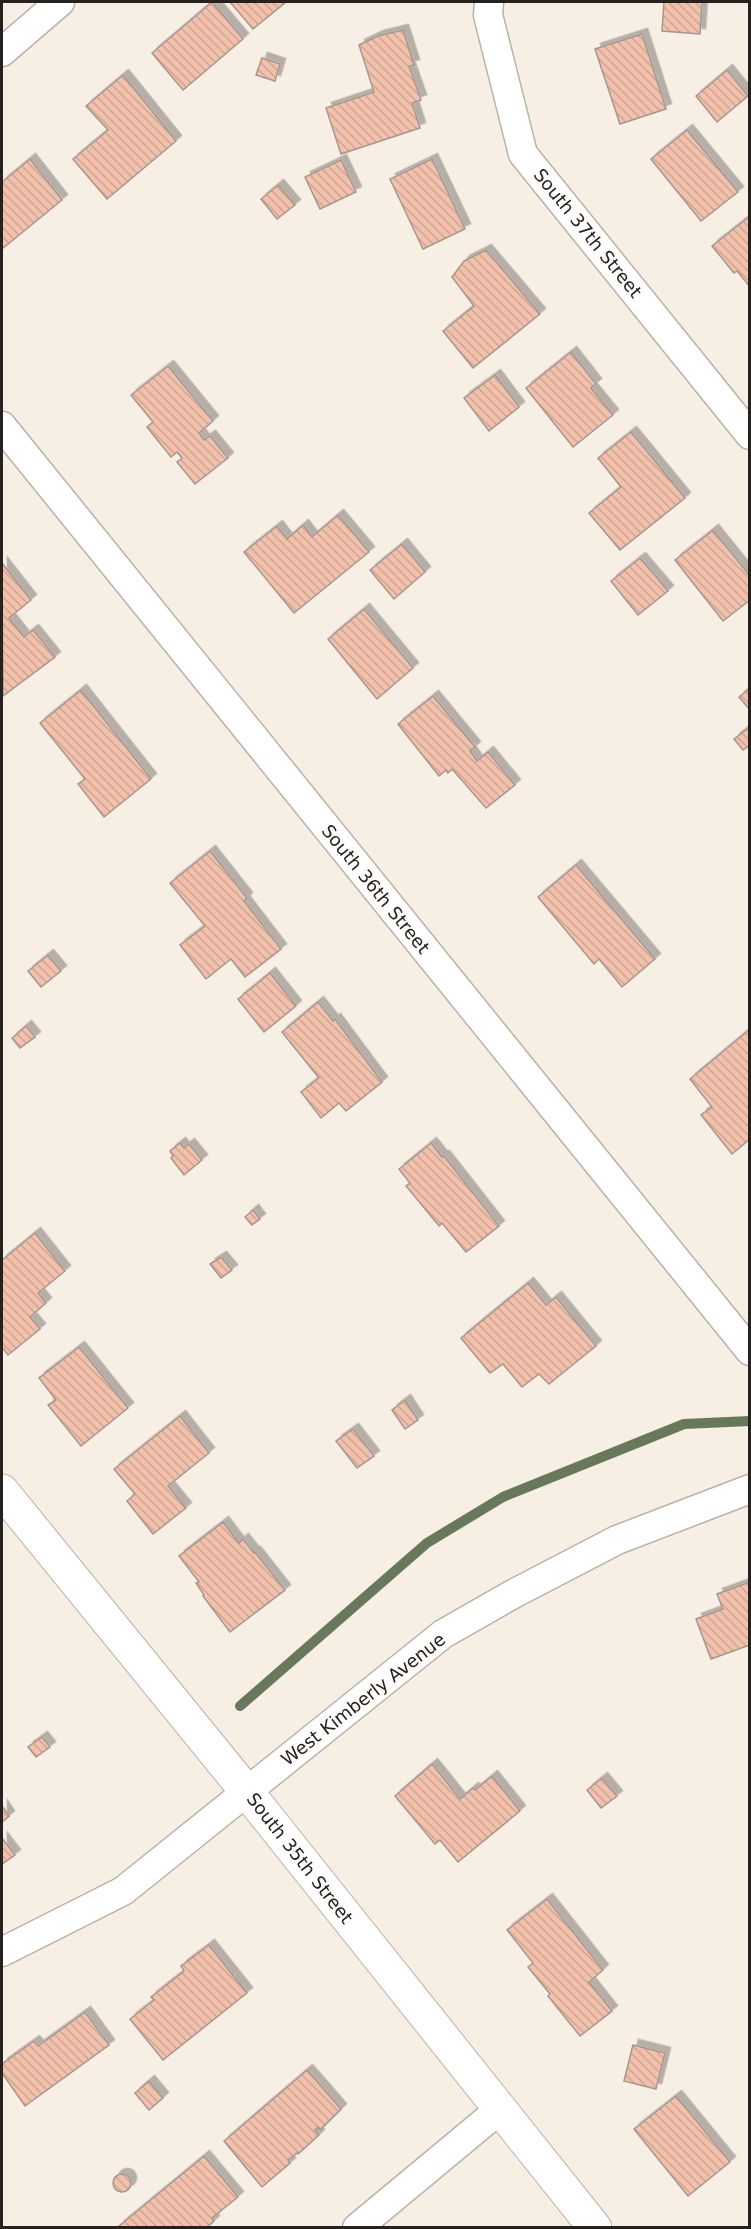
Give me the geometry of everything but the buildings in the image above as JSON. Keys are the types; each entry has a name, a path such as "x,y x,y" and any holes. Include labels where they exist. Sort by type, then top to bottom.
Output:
{"street":[{"path":"2,52 60,2"},
{"name":"South 37th Street","path":"489,2 488,15 524,154 750,435"},
{"name":"South 36th Street","path":"2,426 750,1351"},
{"name":"West Kimberly Avenue","path":"2,1952 123,1891 443,1634 515,1593 617,1540 750,1489"},
{"name":"South 35th Street","path":"2,1491 247,1792 595,2228"},
{"path":"357,2228 499,2110"}],"waterway":[{"path":"240,1706 427,1543 503,1497 684,1424 750,1421"}]}
